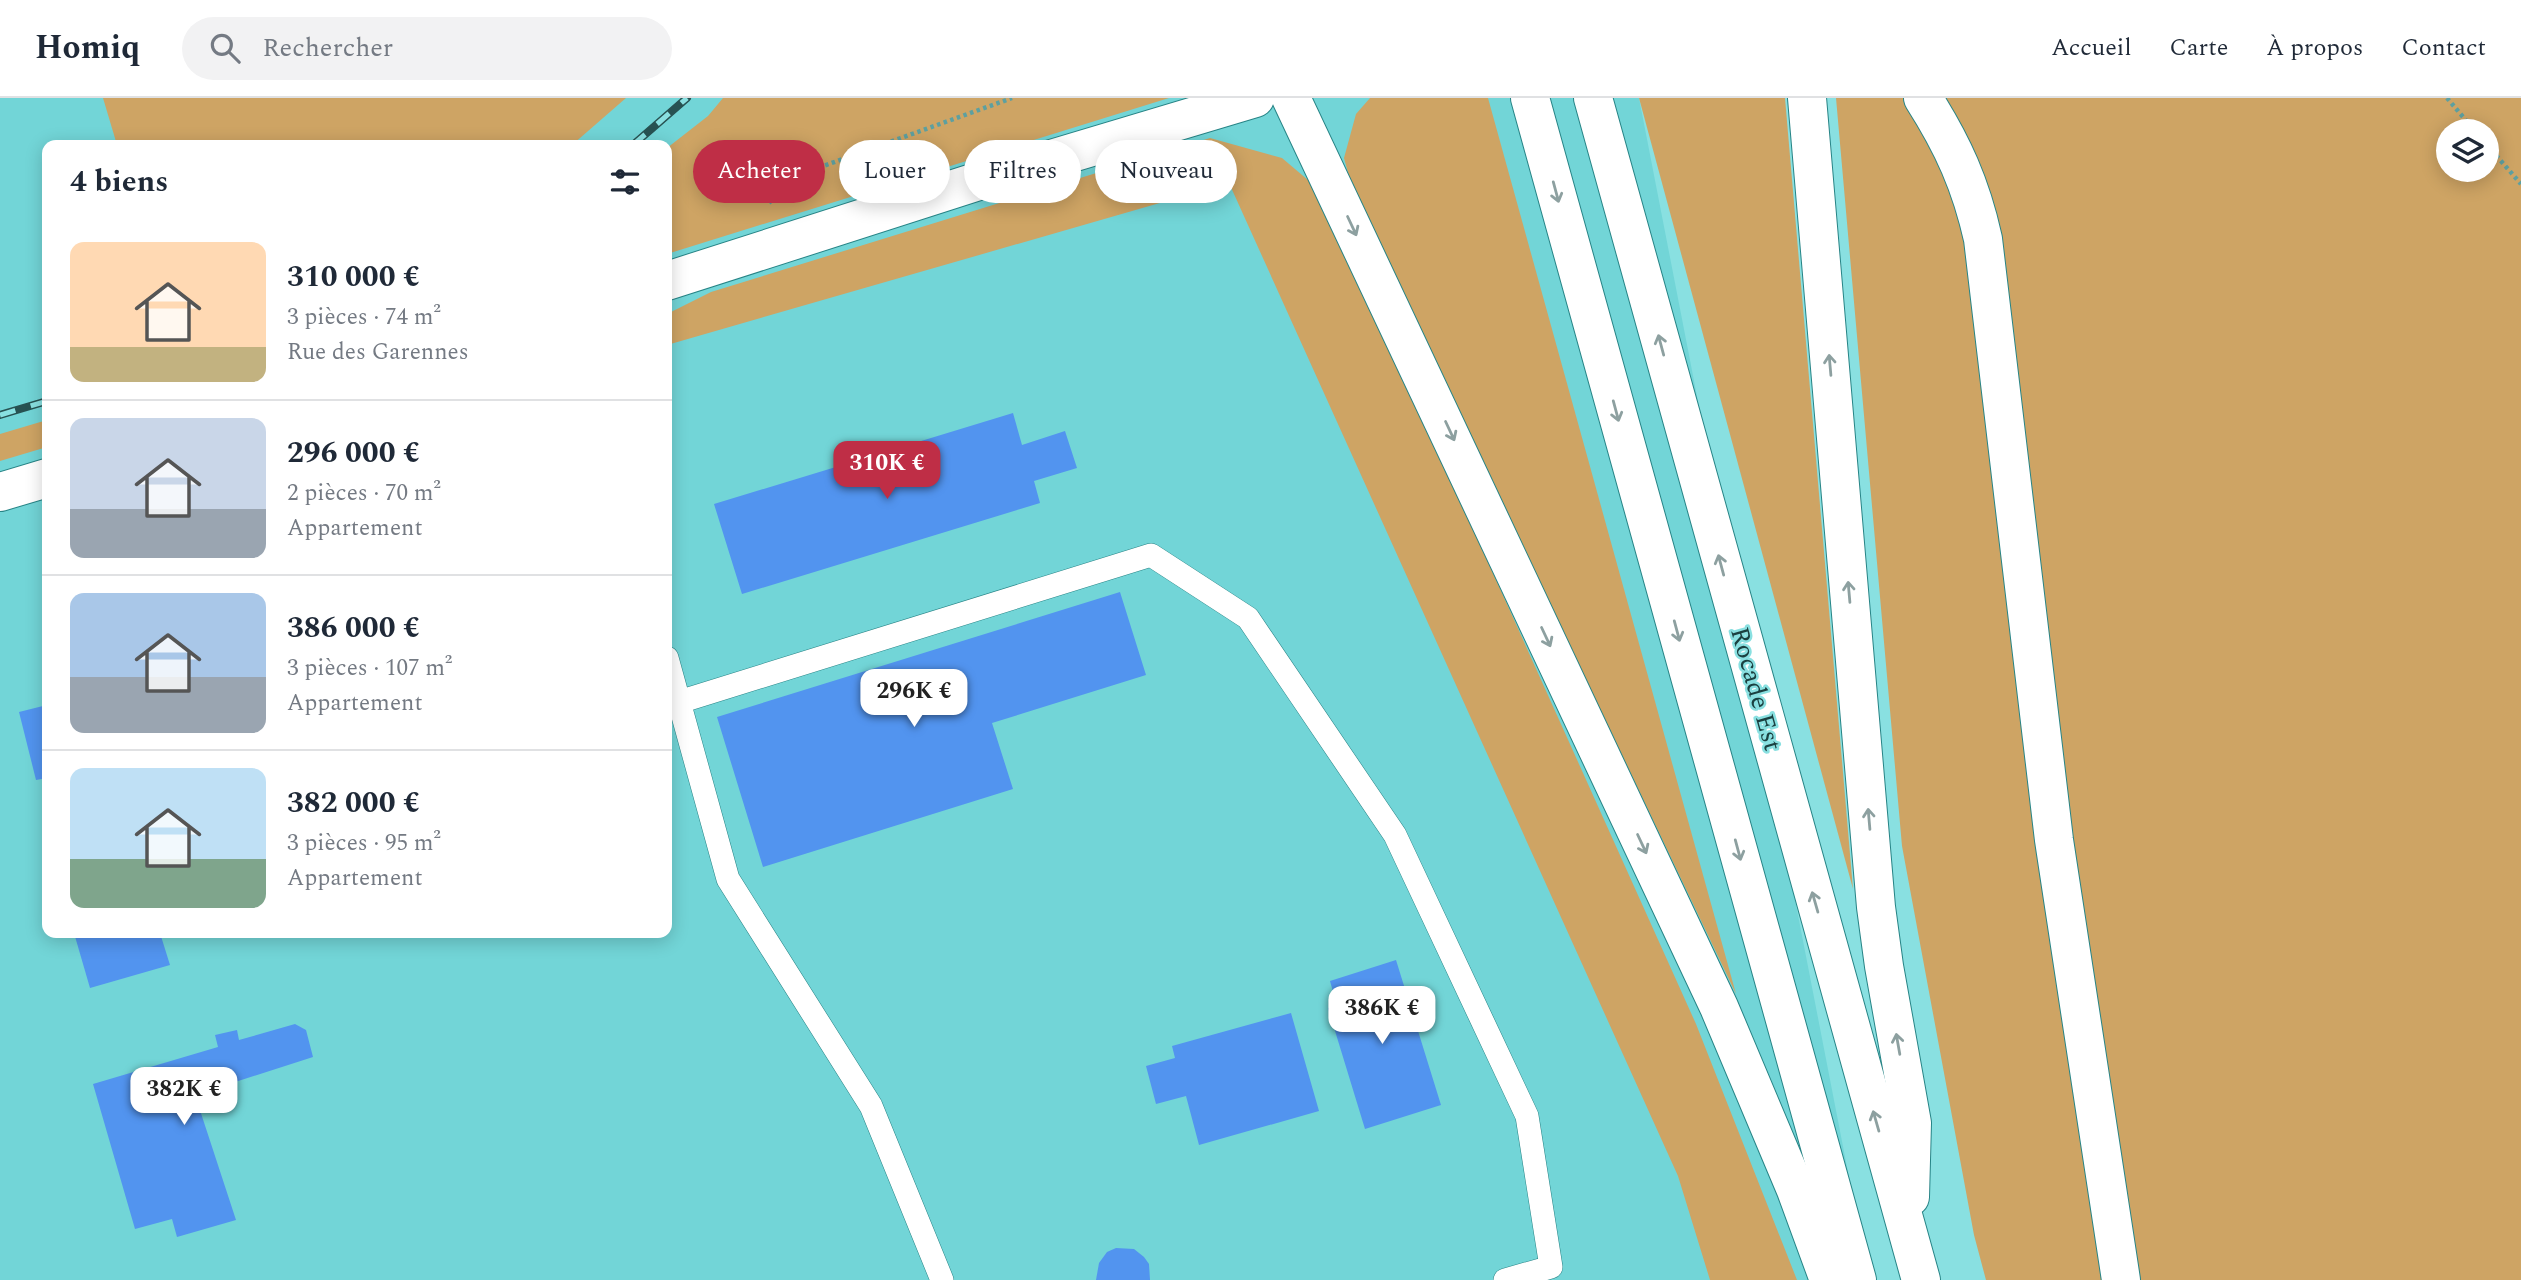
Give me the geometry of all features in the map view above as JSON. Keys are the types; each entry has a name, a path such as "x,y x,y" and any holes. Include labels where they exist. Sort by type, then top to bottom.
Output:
{"main road":[{"path":"672,279 985,179 1255,98"},
{"path":"1291,98 1719,1007 1796,1190 1829,1280"},
{"path":"1807,98 1876,907 1912,1123 1909,1234"},
{"path":"1923,98 1969,184 1983,239 2054,840 2121,1280"},
{"name":"Rocade Est","path":"1595,107 1922,1280"},
{"path":"1534,112 1857,1280"},
{"path":"0,492 42,479"}],"lane":[{"path":"679,702 1151,555 1248,618 1395,835 1527,1116 1551,1267 1505,1280"},
{"path":"672,676 728,879 871,1106 942,1280"}],"path":[{"path":"759,207 771,202 790,177 1012,98"},
{"path":"2446,98 2464,119"},
{"path":"2499,159 2521,184"}],"shaded area":[{"path":"0,98 1639,98 1869,1280 0,1280"},
{"path":"103,98 626,98 578,140 116,140"},
{"path":"723,98 1169,98 1034,140 964,140 964,162 950,166 950,140 839,140 839,201 672,252 672,144 708,116"},
{"path":"1370,98 1488,98 1736,994 1353,191 1344,158 1356,114"},
{"path":"1639,98 1785,98 1853,889"},
{"path":"1836,98 2521,98 2521,1280 1986,1280 1974,1235 1902,846"},
{"path":"1237,146 1282,158 1321,191 1696,1024 1797,1280 1710,1280 1678,1176 1237,201"},
{"path":"1095,173 1095,203 1160,203 672,344 672,312 711,292 999,203 1081,203 1081,178"},
{"path":"42,421 42,448 0,461 0,434"}],"building":[{"path":"1013,413 1022,445 1065,431 1077,468 1034,481 1040,503 742,594 714,504"},
{"path":"1120,592 1146,675 992,723 1013,789 763,867 717,717"},
{"path":"42,706 42,779 36,780 19,712"},
{"path":"75,938 162,938 170,965 90,988"},
{"path":"1396,960 1441,1105 1365,1129 1328,1008 1337,1006 1330,981"},
{"path":"1291,1013 1319,1111 1199,1145 1186,1096 1156,1104 1146,1066 1175,1058 1172,1046"},
{"path":"295,1024 306,1030 313,1057 195,1095 236,1220 177,1237 172,1219 135,1229 93,1084 218,1047 215,1035 237,1030 239,1040"},
{"path":"1116,1248 1134,1249 1144,1257 1149,1264 1150,1280 1096,1280 1099,1263 1107,1252"}],"railway":[{"path":"639,140 687,98"},
{"path":"0,415 42,402"}]}
